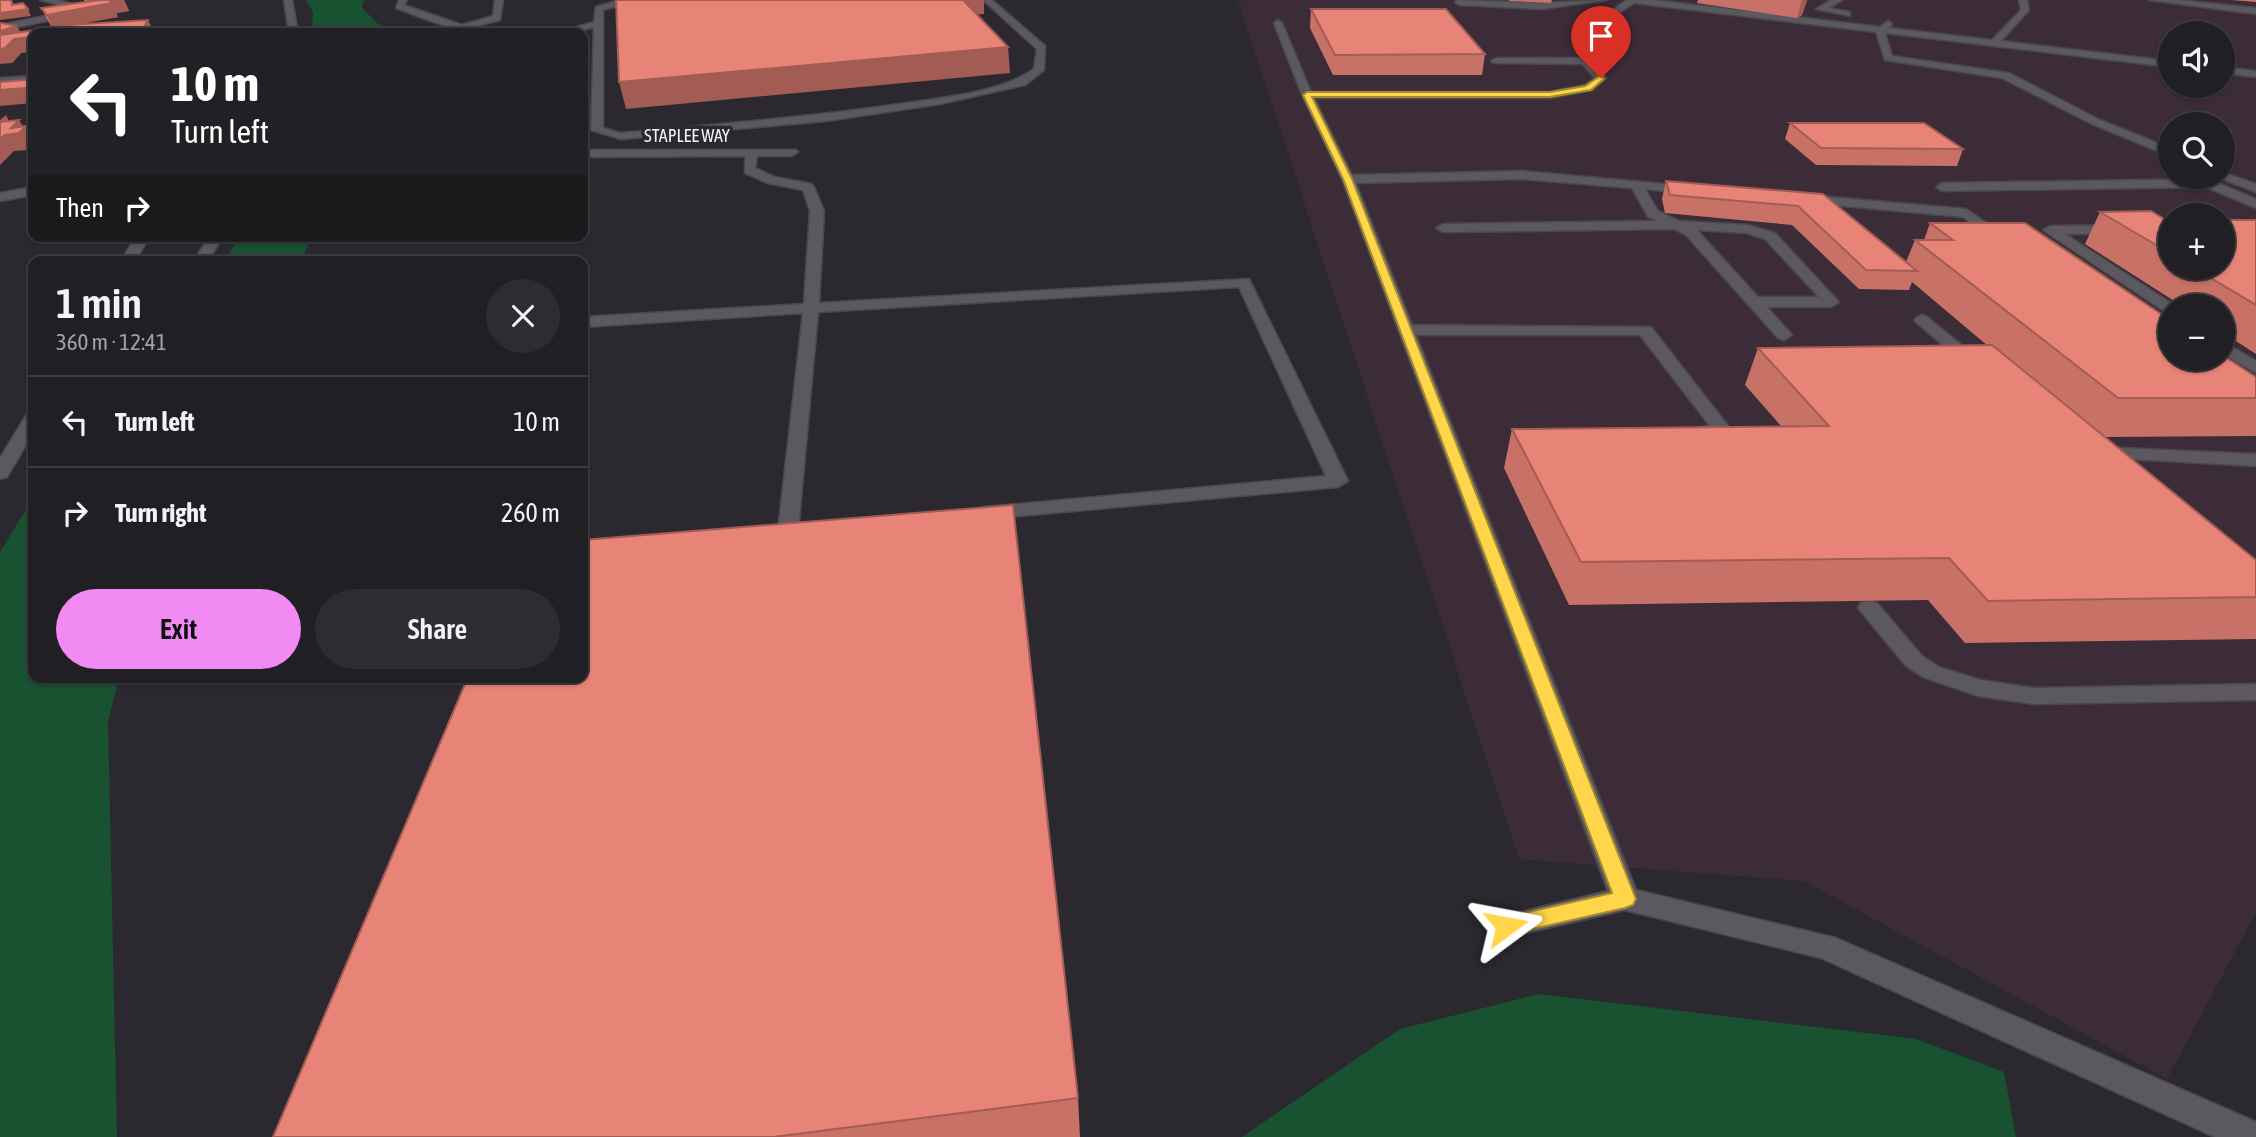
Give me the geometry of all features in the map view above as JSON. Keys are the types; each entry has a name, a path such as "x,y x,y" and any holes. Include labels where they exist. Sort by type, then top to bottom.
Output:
{"street":[{"path":"44,0 72,5 83,4"},
{"path":"288,0 294,28"},
{"path":"403,0 399,6 465,28"},
{"path":"461,27 496,18 499,0"},
{"path":"634,0 599,9 597,130 621,136 826,118 940,101 1021,83 1039,70 1042,48 987,0"},
{"path":"1459,2 1542,6 1602,0"},
{"path":"1584,33 1633,0 2158,63"},
{"path":"1838,0 1820,9 1856,15"},
{"path":"1993,44 2025,10 2023,0"},
{"path":"2152,0 2256,11"},
{"path":"0,28 52,17 72,5"},
{"path":"1867,17 1891,21 1880,31"},
{"path":"580,28 599,23"},
{"path":"1278,23 1307,95 1348,179 1625,899"},
{"path":"1880,31 1888,58 2005,75 2096,122 2158,147"},
{"path":"1307,95 1550,95 1588,88 1601,78 1586,61 1496,61"},
{"path":"2235,72 2256,74"},
{"path":"0,81 28,79"},
{"name":"STAPLEE WAY","path":"588,153 792,152"},
{"path":"751,153 748,170 772,180 808,187 817,211 811,309 788,531"},
{"path":"1348,179 1522,175 1706,191"},
{"path":"2235,179 2256,188"},
{"path":"1941,187 2208,183 2256,204"},
{"path":"1636,184 1653,215 1690,232 1784,335"},
{"path":"0,199 28,192"},
{"path":"1788,198 1965,213 2011,245"},
{"path":"0,199 28,201"},
{"path":"1443,228 1676,225 1748,229 1770,236 1831,302 1755,302"},
{"path":"2158,229 2050,230 2158,302"},
{"path":"588,322 1244,282 1338,481 964,515"},
{"path":"1922,320 1986,373"},
{"path":"1406,330 1645,330 1723,431 1681,432"},
{"path":"2235,354 2256,368"},
{"path":"5,465 28,426"},
{"path":"5,465 28,440"},
{"path":"2102,470 2081,452 2256,460"},
{"path":"764,533 812,529"},
{"path":"1869,608 1914,661 1931,672 1978,688 2034,696 2256,692"},
{"path":"1506,926 1625,899 1826,947 2252,1137"}],"shaded area":[{"path":"2256,0 2256,912 2167,1079 1804,881 1519,859 1238,1"}],"green space":[{"path":"306,0 364,0 362,8 378,24 390,28 312,28 313,12"},
{"path":"236,242 309,242 303,256 227,256"},
{"path":"28,506 28,683 118,683 108,721 117,1137 0,1137 0,552"},
{"path":"1539,994 1916,1039 2004,1072 2016,1137 1242,1137 1400,1029"}],"building":[{"path":"0,0 11,0 12,5 23,3 28,9 0,13"},
{"path":"109,0 112,3 47,15 41,8"},
{"path":"616,0 963,0 1008,47 619,82"},
{"path":"1311,9 1446,9 1485,54 1335,55"},
{"path":"148,20 144,27 132,28 50,28"},
{"path":"1,23 17,26 0,31"},
{"path":"28,31 28,38 14,39 0,49 0,35"},
{"path":"28,78 28,85 25,88 0,90 0,82"},
{"path":"19,120 11,128 26,126 19,133 5,135 0,139 0,122"},
{"path":"1790,123 1924,123 1963,149 1821,148"},
{"path":"1666,181 1823,194 1917,271 1866,270 1798,206 1670,195"},
{"path":"2151,211 2158,215 2158,246 2100,212"},
{"path":"2235,220 2256,220 2256,305 2214,280 2235,280"},
{"path":"1930,223 2025,223 2158,312 2158,371 2235,371 2235,363 2256,377 2256,398 2118,398 1915,240 1953,240"},
{"path":"1992,345 2256,560 2256,597 1988,601 1949,558 1581,562 1512,429 1829,426 1758,348"},
{"path":"1013,505 1078,1098 773,1137 273,1137 465,683 588,683 588,540"}],"route":[{"path":"1506,926 1625,899 1348,179 1307,95 1550,95 1588,88 1601,78"}]}
